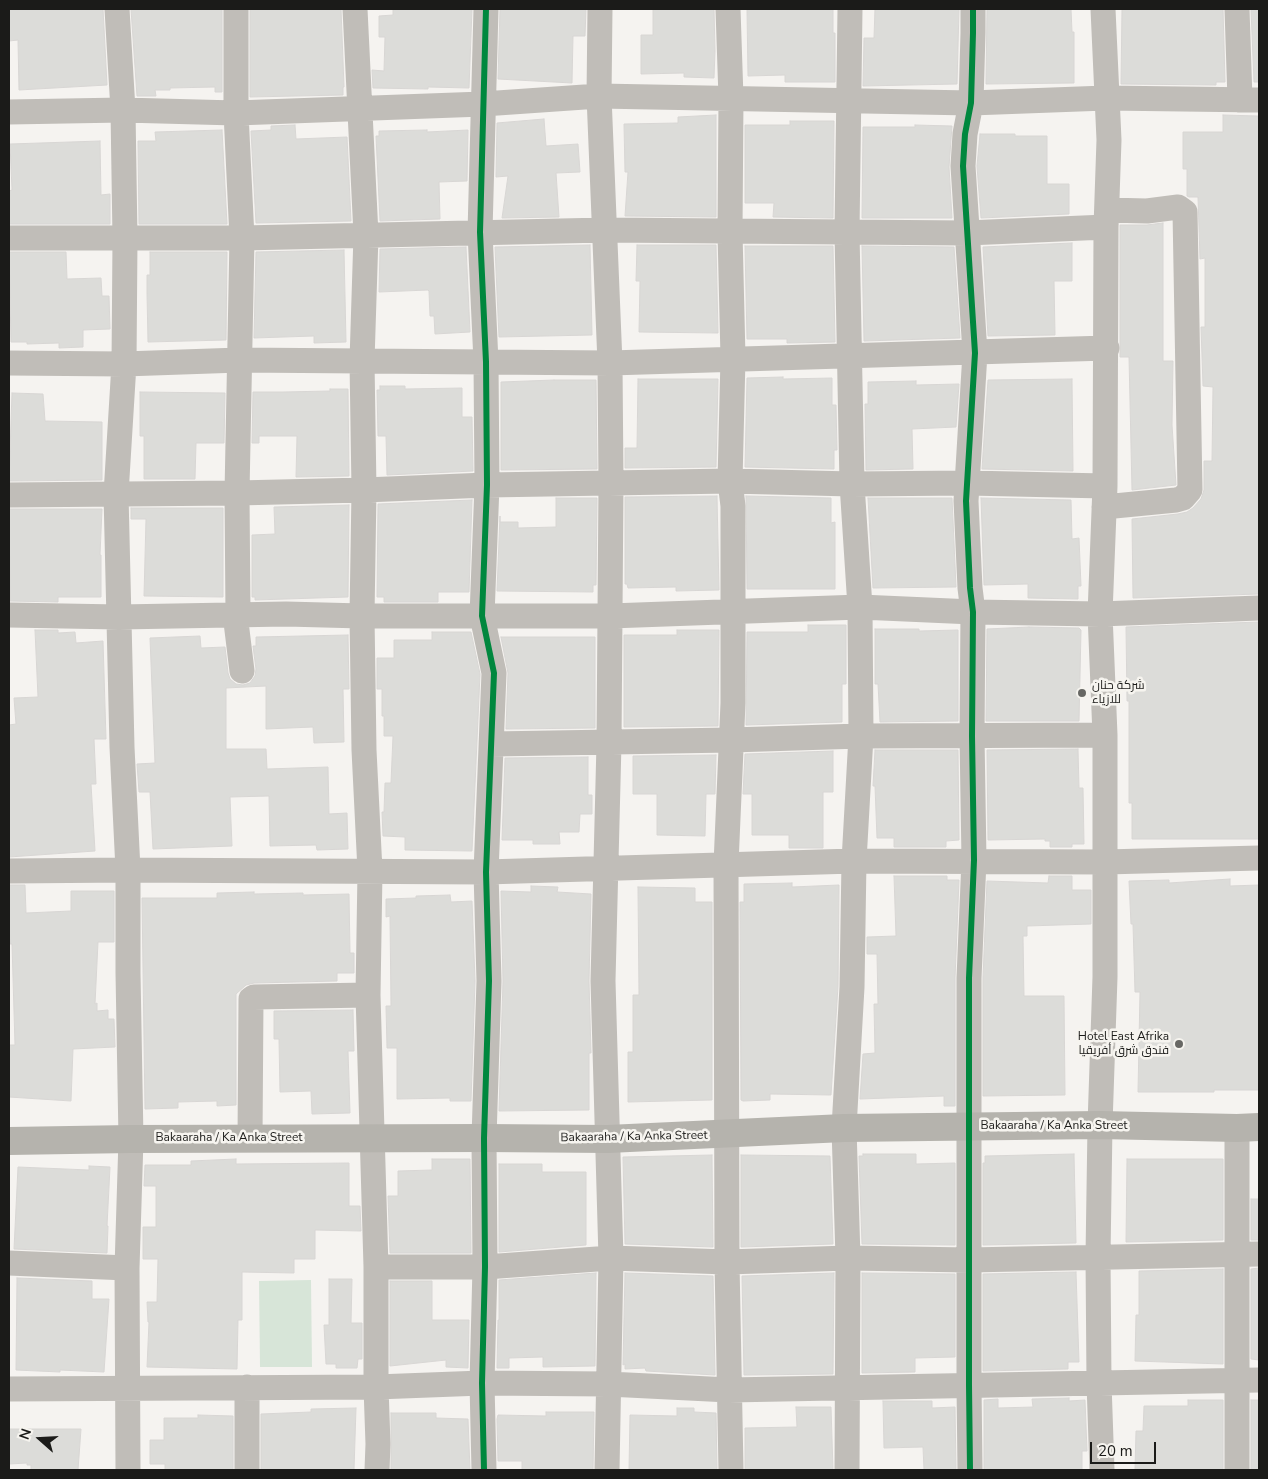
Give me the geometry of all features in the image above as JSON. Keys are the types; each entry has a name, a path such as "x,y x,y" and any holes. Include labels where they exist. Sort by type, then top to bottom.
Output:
{"street":[{"path":"117,9 123,110 125,239 124,364 116,494 128,870 128,973 132,1139 127,1268 128,1470"},
{"path":"236,9 236,113 242,238 237,493 238,615 236,622 242,671"},
{"path":"355,9 366,235 362,360 364,490 362,616 364,750 370,871 368,995 376,1267 377,1470"},
{"path":"484,1470 482,1383 485,1267 484,1138 489,981 486,872 494,673 482,616 487,485 486,362 480,232 486,9"},
{"path":"600,9 600,96 610,363 611,483 609,743 603,981 611,1258 607,1470"},
{"path":"728,9 731,98 730,232 733,358 730,481 733,610 731,740 726,864 726,1135 731,1470"},
{"path":"847,1470 848,1258 844,1128 852,987 854,862 861,736 860,607 852,484 847,232 850,9"},
{"path":"970,1470 968,1127 969,978 974,860 973,612 966,501 975,353 963,166 965,134 971,103 973,9"},
{"path":"1102,1470 1098,1256 1105,977 1105,735 1100,614 1104,496 1109,140 1103,9"},
{"path":"9,112 123,110 236,113 482,104 600,96 971,103 1106,98 1250,100 1237,9"},
{"path":"9,238 242,238 606,230 967,233 1107,219 1178,206 1185,212 1190,490 1183,498 1176,500 1104,496 968,483 852,484 730,481 487,485 237,493 9,496"},
{"path":"9,363 124,364 240,360 362,360 610,363 1106,348"},
{"path":"9,615 119,617 286,614 362,616 610,616 733,610 860,607 973,612 1100,614 1259,608"},
{"path":"492,744 609,743 861,736 1105,735"},
{"path":"9,871 486,872 726,864 974,860 1105,862 1259,858"},
{"path":"250,1138 251,999 254,997 368,995"},
{"name":"Bakaaraha / Ka Anka Street","path":"9,1141 250,1138 608,1139 844,1128 1100,1125 1248,1128"},
{"path":"1237,1470 1248,1380 1248,1128"},
{"path":"376,1267 485,1267 611,1258 727,1262 848,1258 968,1260 1248,1254"},
{"path":"9,1263 127,1268"},
{"path":"9,1390 376,1387 482,1383 608,1384 729,1390 1248,1380"},
{"path":"247,1387 247,1470"}],"green space":[{"path":"311,1280 312,1367 260,1367 259,1281"}],"building":[{"path":"9,9 103,9 107,85 19,90 18,40 9,41"},
{"path":"131,9 222,9 222,92 215,92 215,87 170,88 170,90 155,90 156,96 137,96"},
{"path":"250,9 341,9 343,95 250,97"},
{"path":"393,9 472,9 469,88 373,88 372,70 384,71 385,37 379,37 379,16 393,15"},
{"path":"500,9 586,9 585,36 573,36 572,83 498,79"},
{"path":"653,9 714,9 714,78 684,77 684,73 641,74 641,35 653,35"},
{"path":"747,9 833,9 835,82 785,82 785,75 748,76"},
{"path":"875,9 959,9 957,84 863,86 864,38 874,38"},
{"path":"987,9 1071,9 1072,32 1074,32 1074,83 986,84"},
{"path":"1122,9 1223,9 1225,82 1216,82 1216,85 1121,84"},
{"path":"1251,9 1259,9 1259,82 1254,82"},
{"path":"716,115 716,217 625,216 628,172 625,172 624,124 678,123 678,117"},
{"path":"1223,115 1258,116 1259,119 1259,594 1133,598 1132,519 1178,514 1193,508 1201,499 1204,490 1204,461 1212,461 1213,387 1203,386 1201,327 1205,327 1205,258 1200,259 1198,197 1187,196 1187,169 1183,169 1183,132 1223,132"},
{"path":"544,119 546,146 578,144 580,172 556,173 559,217 502,218 508,176 496,177 497,123"},
{"path":"790,121 834,121 833,218 773,217 774,203 745,203 745,125 790,125"},
{"path":"295,125 296,139 347,137 351,221 256,223 251,131 271,130 271,126"},
{"path":"915,125 952,126 949,167 952,218 862,218 863,127 915,127"},
{"path":"222,130 227,224 139,224 138,141 156,141 155,132"},
{"path":"427,130 427,132 468,130 467,181 439,182 440,219 380,221 376,136 379,136 379,131"},
{"path":"980,134 1047,136 1047,184 1069,184 1069,214 981,218 977,166"},
{"path":"100,141 101,195 110,194 110,224 9,224 9,191 12,190 10,144"},
{"path":"1163,223 1163,361 1173,361 1172,425 1176,485 1132,490 1129,357 1120,357 1120,225"},
{"path":"1072,243 1072,281 1054,281 1055,335 988,336 983,247"},
{"path":"590,245 592,335 499,337 495,247"},
{"path":"637,245 716,245 718,333 639,332 640,281 636,281"},
{"path":"745,246 833,246 835,342 787,343 787,339 747,339"},
{"path":"862,246 954,247 960,338 864,341"},
{"path":"466,247 470,332 435,334 434,316 430,316 428,290 379,292 380,249"},
{"path":"344,250 346,342 314,343 314,336 254,338 256,252"},
{"path":"9,252 66,252 67,279 101,278 102,296 109,296 110,329 83,330 83,347 59,348 59,343 27,344 27,342 11,342"},
{"path":"150,252 227,252 226,340 148,342 147,275 150,275"},
{"path":"783,377 783,379 832,378 832,405 836,405 837,450 834,450 834,469 745,467 747,378"},
{"path":"638,379 718,379 716,467 625,468 625,448 637,448"},
{"path":"1072,379 1073,471 982,469 988,380"},
{"path":"596,380 597,469 501,470 501,382"},
{"path":"916,381 916,385 959,384 956,427 912,429 913,469 866,470 865,404 868,404 868,382"},
{"path":"380,386 405,386 405,389 462,388 462,417 472,417 473,471 387,475 386,436 378,436 377,390 380,390"},
{"path":"330,389 348,389 349,476 296,477 297,436 259,436 259,443 252,443 253,392 330,391"},
{"path":"140,392 225,393 224,443 196,443 195,479 144,479 144,436 140,436"},
{"path":"12,393 43,394 45,421 102,422 102,480 9,481"},
{"path":"717,496 719,590 676,591 676,587 628,588 627,584 625,584 625,497"},
{"path":"746,496 831,498 831,523 835,522 835,589 747,589"},
{"path":"556,498 597,498 596,585 593,585 593,592 497,591 500,516 500,522 518,522 518,528 556,527"},
{"path":"868,498 952,498 956,587 873,588"},
{"path":"981,498 1071,500 1072,539 1079,538 1081,586 1078,586 1078,599 1028,598 1028,584 984,585"},
{"path":"472,500 469,592 438,592 438,602 384,602 384,597 377,597 378,504"},
{"path":"349,505 348,597 255,600 255,597 252,597 252,535 275,534 274,507"},
{"path":"131,508 223,508 223,597 144,596 146,519 131,519"},
{"path":"9,509 102,509 101,597 58,597 58,602 10,601"},
{"path":"1259,622 1259,839 1132,839 1132,803 1129,803 1129,701 1127,701 1126,627"},
{"path":"808,625 846,625 846,684 842,684 842,722 746,725 747,632 808,632"},
{"path":"1029,627 1079,628 1081,630 1079,721 986,721 987,629"},
{"path":"875,629 958,630 958,721 880,722 878,684 875,684"},
{"path":"35,630 58,630 58,633 75,632 76,643 103,641 106,739 94,739 96,784 91,784 95,851 9,857 9,725 16,724 14,698 38,697"},
{"path":"677,630 719,630 718,726 624,727 624,635 677,635"},
{"path":"432,632 471,632 480,674 472,851 405,850 405,837 383,836 382,812 384,812 385,783 391,783 393,736 384,736 382,689 377,689 377,658 394,658 394,640 432,640"},
{"path":"348,635 349,689 343,689 344,742 314,743 313,727 266,729 266,686 226,688 226,749 266,749 267,769 328,767 329,814 347,813 348,849 317,850 316,845 270,846 269,796 230,797 232,846 153,849 150,792 139,792 137,764 155,763 150,638 200,636 201,648 225,647 230,679 236,684 243,685 250,683 255,676 253,646 256,646 256,637"},
{"path":"501,637 595,637 595,728 506,729 508,673"},
{"path":"1078,749 1079,788 1083,788 1084,844 1072,844 1072,847 1050,847 1050,841 1045,841 1045,839 988,840 987,750"},
{"path":"875,750 958,750 959,840 946,841 946,847 894,847 894,838 877,838 875,786 873,786"},
{"path":"833,751 833,792 823,792 823,848 789,848 789,835 752,835 752,794 743,794 745,754"},
{"path":"716,755 715,794 706,794 705,836 657,835 657,794 633,794 633,756"},
{"path":"588,757 588,795 592,795 592,814 580,814 579,832 559,832 560,844 533,844 533,840 502,840 505,758"},
{"path":"894,876 947,876 947,880 959,880 955,978 955,1106 944,1106 944,1096 860,1099 863,1054 875,1053 874,1004 878,1004 877,954 867,954 867,937 896,936"},
{"path":"1049,876 1072,876 1072,890 1091,890 1091,924 1027,926 1027,936 1023,936 1024,996 1064,996 1065,1095 983,1096 983,978 987,881 1048,883"},
{"path":"1230,879 1230,886 1259,885 1259,1090 1138,1092 1140,992 1135,992 1133,924 1131,924 1129,881 1169,880 1169,883"},
{"path":"792,883 792,887 839,885 838,986 831,1095 770,1094 770,1100 743,1101 741,1100 740,902 744,902 744,884"},
{"path":"9,885 25,885 26,913 71,911 71,891 114,891 114,942 98,942 95,1004 97,1003 97,1011 108,1010 108,1019 114,1019 115,1047 73,1049 71,1101 9,1097 9,1045 15,1045 12,944 10,944 9,934"},
{"path":"531,886 558,887 557,892 591,894 589,1110 499,1111 503,981 501,891 531,892"},
{"path":"638,887 695,888 695,902 712,902 712,1100 628,1102 628,1052 633,1052 633,995 639,995"},
{"path":"254,892 254,894 349,894 350,953 354,953 354,973 337,973 337,981 254,983 246,985 236,994 236,1105 217,1106 217,1101 178,1102 178,1108 145,1109 142,898 217,898 217,893"},
{"path":"450,895 451,902 472,901 475,981 471,1101 450,1101 450,1098 397,1099 397,1048 387,1048 386,1006 391,1006 390,916 386,917 386,899"},
{"path":"353,1010 354,1051 348,1051 350,1113 312,1114 311,1091 280,1092 279,1039 274,1039 274,1011"},
{"path":"863,1154 916,1154 916,1164 955,1163 955,1245 862,1244 859,1156 863,1156"},
{"path":"1074,1154 1076,1243 983,1245 983,1163 985,1163 985,1156"},
{"path":"712,1155 713,1247 625,1244 623,1157"},
{"path":"741,1155 830,1156 833,1244 741,1247"},
{"path":"236,1159 236,1164 349,1163 349,1206 360,1206 361,1231 315,1230 315,1259 294,1259 294,1273 242,1272 242,1320 238,1320 237,1369 147,1367 149,1322 147,1302 157,1302 158,1259 143,1259 143,1227 156,1227 156,1186 144,1186 145,1165 191,1165 191,1161"},
{"path":"432,1159 470,1159 471,1253 390,1253 388,1196 398,1196 398,1171 432,1170"},
{"path":"1127,1159 1223,1159 1223,1240 1126,1242"},
{"path":"499,1164 542,1164 542,1172 586,1172 586,1245 499,1252"},
{"path":"89,1166 110,1167 107,1253 14,1249 18,1167 89,1170"},
{"path":"1251,1199 1259,1199 1259,1240 1251,1240"},
{"path":"1259,1268 1259,1360 1251,1359 1251,1269"},
{"path":"1223,1269 1223,1364 1135,1361 1136,1315 1139,1315 1139,1271"},
{"path":"1076,1272 1079,1362 1068,1362 1068,1369 983,1371 983,1274"},
{"path":"596,1273 595,1366 543,1367 543,1357 509,1358 509,1368 497,1368 499,1280"},
{"path":"625,1273 713,1276 715,1375 646,1371 645,1368 625,1369 625,1364 623,1365"},
{"path":"834,1273 833,1374 744,1375 742,1276"},
{"path":"862,1273 955,1274 955,1357 915,1358 915,1372 862,1373"},
{"path":"17,1278 92,1281 92,1299 109,1299 104,1372 16,1370"},
{"path":"329,1279 352,1279 351,1323 362,1323 362,1359 358,1359 357,1368 336,1368 336,1364 326,1364 324,1325 329,1325"},
{"path":"390,1281 432,1281 432,1320 469,1320 468,1368 446,1367 446,1360 390,1366"},
{"path":"1069,1398 1069,1401 1085,1400 1087,1451 1082,1451 1082,1470 984,1470 984,1400 998,1399 998,1408 1033,1407 1032,1399"},
{"path":"1188,1400 1223,1400 1223,1470 1135,1470 1136,1431 1143,1431 1144,1406 1188,1406"},
{"path":"1251,1400 1259,1400 1259,1470 1251,1470"},
{"path":"883,1401 932,1401 932,1408 955,1407 956,1470 924,1470 923,1447 884,1448"},
{"path":"796,1407 831,1407 833,1470 745,1470 745,1428 797,1427"},
{"path":"356,1408 354,1470 261,1470 261,1414 311,1412 311,1409"},
{"path":"677,1408 694,1408 694,1412 716,1413 717,1470 629,1470 630,1415 677,1416"},
{"path":"546,1412 594,1412 593,1470 522,1470 522,1461 498,1461 498,1415 546,1416"},
{"path":"391,1413 436,1413 436,1418 468,1419 470,1470 391,1470"},
{"path":"198,1415 233,1416 233,1470 165,1470 165,1464 150,1464 150,1440 164,1440 164,1418 198,1418"},
{"path":"9,1429 81,1429 78,1470 31,1470 31,1465 27,1465 27,1463 9,1464"}],"cycle path":[{"path":"484,1470 482,1383 485,1267 484,1138 489,981 486,872 494,673 482,616 487,485 486,362 480,232 486,9"},
{"path":"970,1470 969,978 974,860 973,612 966,501 975,353 963,166 965,134 971,103 973,9"}],"place":[{"name":"شركة حنان للازياء","path":"1082,693"},
{"name":"Hotel East Afrika فندق شرق أفريقيا","path":"1179,1044"}]}
